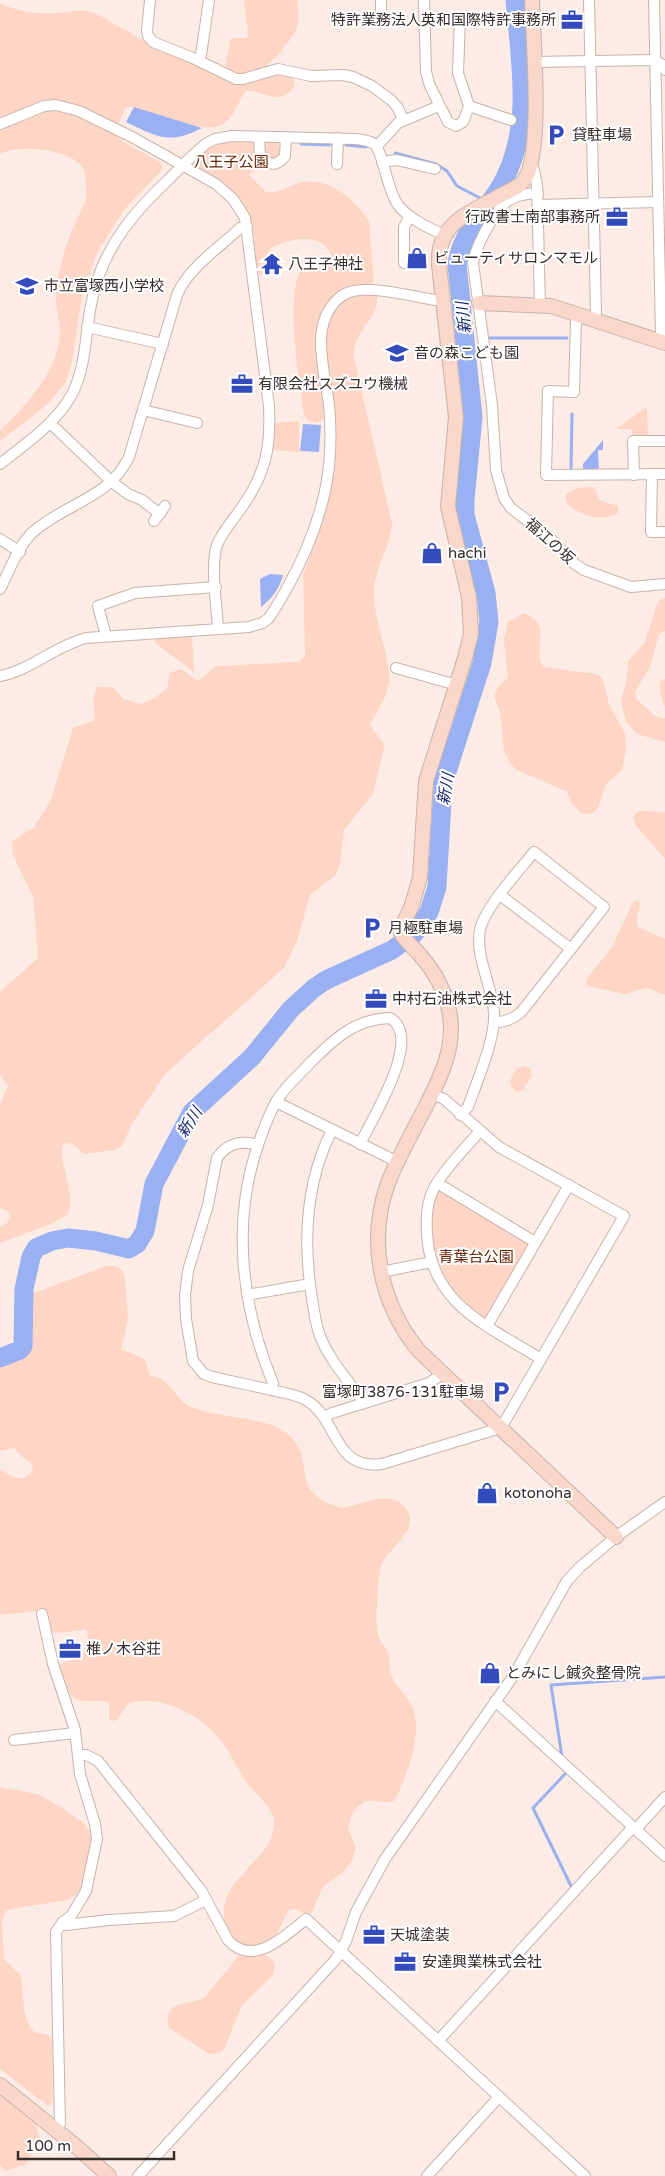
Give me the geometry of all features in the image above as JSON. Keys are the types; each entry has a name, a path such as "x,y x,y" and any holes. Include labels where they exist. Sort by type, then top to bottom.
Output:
{"street":[{"path":"150,0 147,31 150,39 236,79 243,80 278,69 311,76 343,75 353,78 372,86 391,100 398,108 403,120"},
{"path":"198,60 201,55 209,0"},
{"path":"381,0 381,17"},
{"path":"424,0 426,72 439,106 448,122 456,126 463,122 469,106 458,73 460,18 528,18"},
{"path":"532,0 528,18 533,62 535,136 529,168 521,184 457,220 444,236 438,257 456,417 448,507 469,597 471,622 468,646 457,685 426,781 420,877 412,905 400,931 437,978 450,1016 451,1036 448,1056 432,1094 387,1187 380,1213 378,1244 381,1272 387,1296 400,1325 418,1351 616,1537"},
{"path":"588,0 594,204 596,313 594,320"},
{"path":"654,0 660,335 662,342"},
{"path":"654,40 665,40"},
{"path":"533,62 654,60 663,65 665,70"},
{"path":"0,124 44,106 68,107 132,137 216,184 240,208 247,227 269,406 269,433 264,467 259,480 218,543 215,553 218,629"},
{"path":"377,146 394,126 403,120 439,106"},
{"path":"469,106 511,120"},
{"path":"0,464 50,423 65,406 76,386 82,364 96,284 114,242 142,205 200,148 215,139 223,137 338,138 366,141 377,146 394,198 400,208 444,236"},
{"path":"259,137 260,156 267,163 272,164 282,161 285,156 286,138"},
{"path":"337,164 338,138"},
{"path":"382,162 398,160 436,169"},
{"path":"529,168 534,170 538,194 540,305"},
{"path":"538,194 521,195 504,203 477,244 473,273 478,303 551,306 662,342"},
{"path":"538,205 657,202"},
{"path":"404,263 404,227 410,216"},
{"path":"0,588 26,541 37,529 112,482 122,470 129,457 182,283 240,228 247,227"},
{"path":"0,676 21,670 78,640 106,636 256,626 268,619 296,572 315,528 324,498 329,457 330,419 320,348 325,321 331,309 343,295 362,289 443,300"},
{"name":"福江の坂","path":"478,303 492,405 496,470 502,493 511,508 551,539 579,568 623,586 639,587 665,584"},
{"path":"578,314 576,320 574,392 548,391 546,475 665,474"},
{"path":"87,327 162,344"},
{"path":"143,410 197,423"},
{"path":"50,423 112,482 128,494 142,500 160,514"},
{"path":"634,475 633,441 665,441"},
{"path":"652,474 651,532 665,532"},
{"path":"0,539 20,552"},
{"path":"106,636 98,606 135,592 216,587"},
{"path":"396,668 457,685"},
{"path":"460,1115 468,1107 491,1037 494,1022 479,939 483,919 534,852 604,907 517,1016 500,1022 494,1022"},
{"path":"500,895 570,949"},
{"path":"271,1390 273,1383 257,1342 247,1295 243,1256 243,1221 247,1185 258,1145 276,1102 337,1036 358,1024 390,1018 397,1022 400,1029 401,1051 399,1062 360,1144"},
{"path":"258,1145 234,1143 221,1151 217,1158 208,1205 188,1271 185,1307 191,1354 198,1368 212,1377 303,1398 318,1409 348,1456 355,1461 373,1466 489,1431 505,1421 624,1216 513,1155 479,1132 444,1100 432,1094"},
{"path":"276,1102 398,1162"},
{"path":"332,1130 315,1175 308,1210 306,1247 310,1284 320,1336 327,1350 360,1397 362,1404"},
{"path":"479,1132 437,1183 430,1199 428,1242 432,1262 441,1284 460,1308 541,1359"},
{"path":"437,1183 535,1242"},
{"path":"487,1326 568,1185"},
{"path":"381,1272 432,1262"},
{"path":"247,1295 310,1284"},
{"path":"324,1417 429,1383 442,1374"},
{"path":"138,2176 323,1974 341,1951 356,1912 385,1860 519,1667 567,1581 580,1567 616,1537 665,1502"},
{"path":"42,1614 53,1664 75,1733 83,1789 97,1832 97,1848 86,1891 71,1916 63,1922 56,1932 60,2124 55,2130"},
{"path":"495,1701 665,1856"},
{"path":"14,1740 75,1733"},
{"path":"78,1755 86,1754 98,1761 201,1890 228,1940 240,1949 258,1950 268,1947 306,1919 585,2176"},
{"path":"438,2041 634,1828 665,1797"},
{"path":"63,1922 66,1926 109,1920 174,1916 206,1900"},
{"path":"0,2085 109,2176"},
{"path":"428,2176 499,2098"}],"green space":[{"path":"244,0 297,0 299,17 297,28 282,50 258,71 242,76 227,71 225,67 230,40 233,38 246,38 248,36"},
{"path":"0,3 34,13 91,12 102,16 137,37 221,77 233,79 282,73 294,79 294,86 287,94 281,97 246,91 230,118 219,126 195,126 134,107 127,107 118,124 119,137 122,141 160,162 163,169 124,210 98,251 82,296 72,362 66,382 47,405 0,441 0,430 31,398 48,373 54,359 60,331 56,307 57,287 64,251 87,198 83,168 73,159 53,152 29,149 18,149 0,154"},
{"name":"八王子公園","path":"232,141 254,143 262,165 249,175 266,192 279,191 309,181 320,182 348,197 369,221 374,282 341,290 329,301 321,315 317,347 324,413 323,420 316,423 309,421 304,415 294,337 295,293 298,276 305,266 315,269 328,265 332,257 321,243 314,240 296,240 279,244 271,248 267,254 265,275 260,275 256,261 251,223 242,202 227,186 194,164 196,158 205,150 221,143"},
{"path":"272,141 278,144 281,150 278,156 272,159 266,156 263,150 266,144"},
{"path":"371,294 377,296 377,304 357,340 354,348 354,357 392,523 389,540 377,573 374,590 374,601 390,680 386,695 370,725 383,743 384,749 373,794 344,830 340,864 336,875 310,895 297,941 284,968 166,1073 132,1124 122,1146 115,1150 84,1154 73,1144 64,1143 62,1151 70,1196 68,1214 51,1224 0,1243 0,1227 7,1223 10,1217 8,1211 0,1208 0,1104 8,1086 0,1075 0,992 38,958 33,897 13,855 12,841 33,828 51,799 73,728 95,720 93,700 97,687 113,687 123,699 141,704 156,697 168,687 169,673 181,669 198,681 216,666 295,662 300,661 305,656 303,575 328,499 326,335 332,316 340,304 352,297"},
{"path":"647,407 648,437 632,437 632,429 616,429"},
{"path":"299,421 299,452 273,450 275,423"},
{"path":"592,487 596,490 599,500 618,506 618,513 605,517 591,516 578,512 567,504 565,496 570,491"},
{"path":"665,598 665,631 659,634 650,667 635,692 637,700 656,716 665,718 665,742 637,734 626,722 621,701 627,677 628,661 644,644 657,604 659,600"},
{"path":"524,613 533,618 538,624 540,630 539,653 544,667 597,674 603,679 609,704 625,733 626,750 622,770 606,784 598,808 594,812 588,814 581,813 572,804 567,792 519,771 511,765 504,751 500,712 494,697 497,689 508,677 504,640 508,622"},
{"path":"192,635 194,672 155,643 154,637"},
{"path":"665,679 665,707 660,692 660,682"},
{"path":"637,812 665,812 665,859 636,826 633,817"},
{"path":"637,900 640,902 638,927 665,939 665,995 647,988 625,994 587,986 586,981 588,977 612,947 633,902"},
{"path":"524,1066 530,1068 532,1076 523,1090 517,1092 512,1087 511,1078 516,1069"},
{"name":"青葉台公園","path":"443,1191 525,1241 527,1248 488,1316 481,1317 466,1305 444,1278 438,1263 433,1248 433,1213 436,1194"},
{"path":"106,1266 116,1266 122,1270 125,1277 128,1320 121,1349 145,1359 150,1376 162,1380 185,1404 191,1407 215,1414 269,1424 290,1436 298,1446 308,1485 313,1493 324,1501 342,1508 384,1498 393,1499 406,1509 410,1518 406,1533 388,1555 380,1571 377,1613 378,1635 388,1653 390,1671 397,1685 412,1706 415,1716 415,1741 409,1767 394,1801 365,1801 354,1810 348,1828 356,1848 352,1861 342,1873 323,1887 312,1912 307,1915 295,1909 289,1910 274,1939 257,1947 241,1946 230,1936 224,1923 225,1904 237,1880 256,1860 271,1838 274,1824 273,1818 268,1807 247,1783 219,1738 201,1721 165,1703 139,1701 128,1704 117,1720 109,1719 109,1704 102,1701 86,1701 74,1698 66,1690 58,1667 62,1663 82,1657 88,1637 86,1630 56,1633 51,1630 38,1611 0,1615 0,1469 15,1478 22,1478 29,1475 33,1465 17,1453 15,1448 0,1451 0,1362 23,1353 26,1348 29,1334 28,1308 31,1294"},
{"path":"0,1787 37,1794 83,1822 91,1833 91,1847 83,1883 78,1894 67,1900 11,1909 6,1911 2,1921 4,1959 20,1975 26,2018 34,2032 49,2035 52,2040 53,2100 52,2104 48,2106 0,2069"},
{"path":"258,1953 273,1960 274,1971 272,1976 242,2005 224,2050 220,2053 209,2054 169,2028 169,2012 173,2008 205,1997 238,1956"},
{"path":"0,2091 34,2117 39,2136 34,2151 25,2165 5,2171 0,2165"}],"water":[{"path":"134,107 202,128 172,138 155,135 126,122"},
{"path":"303,424 321,425 319,452 300,451"},
{"path":"603,440 603,450 598,450 599,470 583,470 583,464"},
{"path":"270,574 283,575 275,593 261,607 260,579"}],"waterway":[{"name":"新川","path":"0,1358 20,1350 23,1346 24,1289 31,1257 36,1248 52,1241 68,1238 96,1241 129,1249 137,1244 145,1231 154,1184 192,1112 252,1057 291,1009 314,988 326,980 392,950 414,934 429,912 437,887 443,784 482,663 489,622 486,593 465,515 473,417 457,264 460,251 471,228 500,188 506,176 519,134 522,90 515,0"},
{"path":"301,144 330,145"},
{"path":"346,145 366,147"},
{"path":"395,153 436,164 447,171 457,186 480,198"},
{"path":"487,338 567,338"},
{"path":"571,468 572,414"},
{"path":"562,1757 551,1685 665,1677"},
{"path":"565,1774 533,1808 572,1888"}],"place":[{"name":"特許業務法人英和国際特許事務所","path":"572,20"},
{"name":"貸駐車場","path":"556,135"},
{"name":"行政書士南部事務所","path":"617,217"},
{"name":"ビューティサロンマモル","path":"417,258"},
{"name":"八王子神社","path":"272,264"},
{"name":"市立富塚西小学校","path":"27,286"},
{"name":"音の森こども園","path":"397,353"},
{"name":"有限会社スズユウ機械","path":"242,384"},
{"name":"hachi","path":"432,553"},
{"name":"月極駐車場","path":"372,928"},
{"name":"中村石油株式会社","path":"376,999"},
{"name":"富塚町3876-131駐車場","path":"501,1392"},
{"name":"kotonoha","path":"487,1493"},
{"name":"椎ノ木谷荘","path":"70,1649"},
{"name":"とみにし鍼灸整骨院","path":"490,1673"},
{"name":"天城塗装","path":"374,1935"},
{"name":"安達興業株式会社","path":"405,1962"}]}
